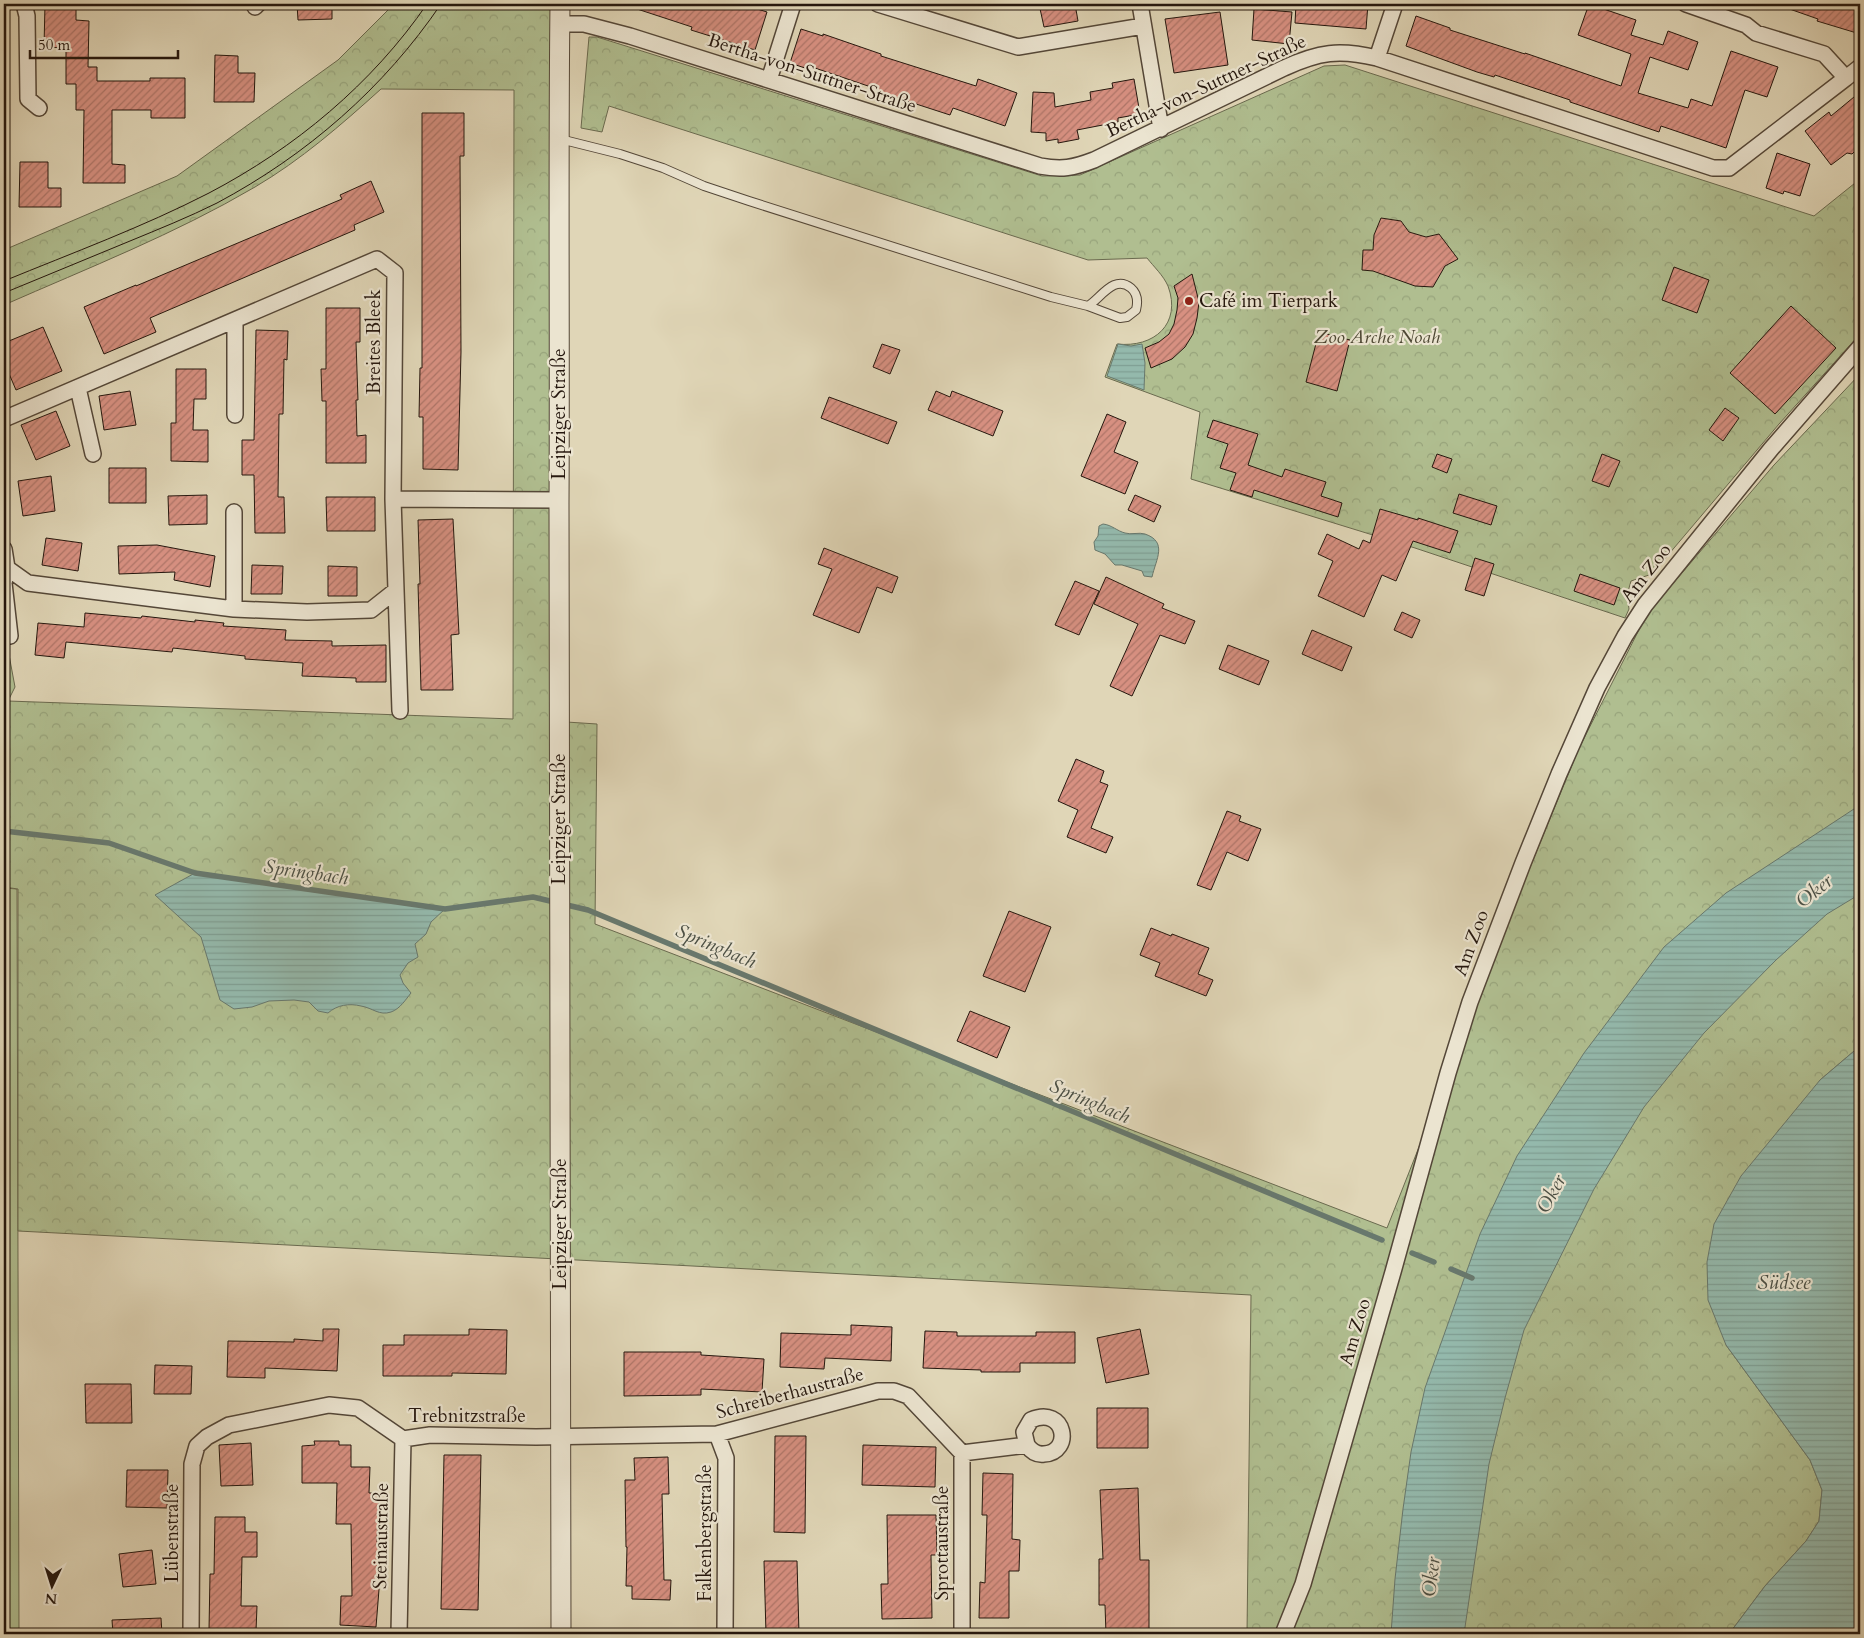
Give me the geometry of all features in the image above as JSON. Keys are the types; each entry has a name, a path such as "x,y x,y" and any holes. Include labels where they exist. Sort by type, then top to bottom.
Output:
{"street":[{"path":"24,4 28,16 28,98 39,108"},
{"name":"Leipziger Straße","path":"560,4 560,1634"},
{"path":"768,80 793,4"},
{"path":"878,4 1018,47 1143,26"},
{"path":"1140,4 1161,129"},
{"path":"1377,58 1395,4"},
{"path":"1686,4 1746,25 1756,33 1824,54 1846,78"},
{"name":"Bertha-von-Suttner-Straße","path":"560,24 584,24 630,36 1040,166 1059,169 1075,168 1161,129 1308,57 1322,54 1356,53 1377,58 1713,168 1730,168 1860,67"},
{"name":"Breites Bleek","path":"4,420 377,259 395,272 393,499 400,711"},
{"path":"235,320 235,415"},
{"name":"Am Zoo","path":"1283,1634 1303,1584 1448,1073 1470,1002 1526,854 1597,688 1625,636 1645,605 1771,449 1860,347"},
{"path":"78,388 93,454"},
{"path":"393,499 559,500"},
{"path":"234,512 234,609"},
{"path":"4,549 7,568 4,583 10,636"},
{"path":"7,568 28,583 234,609 308,612 371,610 395,591"},
{"name":"Schreiberhaustraße","path":"561,1436 718,1434 878,1391 894,1391 908,1396 962,1453"},
{"name":"Trebnitzstraße","path":"207,1437 229,1425 329,1405 358,1408 404,1439 430,1436 561,1436"},
{"name":"Falkenbergstraße","path":"718,1434 726,1458 725,1634"},
{"name":"Lübenstraße","path":"191,1634 192,1464 197,1446 207,1437"},
{"name":"Steinaustraße","path":"399,1634 404,1439"},
{"path":"962,1453 1027,1445"},
{"name":"Sprottaustraße","path":"962,1453 962,1634"}],"lane":[{"path":"559,139 620,154 663,168 704,186 757,204 1043,295 1088,306 1120,318 1127,318 1136,310 1137,298 1130,287 1118,284 1111,286 1096,302 1088,306"}],"green space":[{"path":"394,4 569,4 551,721 597,724 595,924 1387,1228 1579,748 1647,614 1774,465 1860,374 1860,1046 1820,1080 1726,1345 1810,1460 1822,1490 1819,1521 1806,1541 1765,1586 1729,1634 1247,1634 1251,1295 18,1231 18,889 4,887 4,628 15,687 8,701 513,719 514,90 381,89 305,154 255,187 163,235 4,305 4,250 177,176 338,60"},
{"name":"Zoo Arche Noah","path":"589,37 597,37 1042,176 1080,175 1324,66 1345,65 1814,216 1860,179 1860,334 1779,424 1652,574 1631,581 1627,595 1629,609 1625,618 1415,548 1191,479 1200,412 1105,377 1117,344 1143,342 1162,331 1168,322 1171,312 1171,300 1168,286 1147,258 1088,260 609,106 602,132 581,128"},
{"path":"4,888 17,889 19,1634 4,1634"}],"water":[{"path":"1118,344 1131,346 1142,344 1145,363 1144,390 1107,376"},
{"path":"1103,524 1125,533 1140,533 1152,537 1158,546 1159,552 1152,577 1144,576 1142,571 1122,565 1115,565 1105,554 1095,550 1094,542 1098,536 1099,526"},
{"name":"Oker","path":"1860,805 1860,894 1827,914 1776,960 1704,1033 1644,1107 1594,1189 1524,1330 1489,1464 1464,1634 1391,1634 1403,1509 1411,1452 1425,1388 1480,1234 1517,1156 1584,1053 1664,947 1726,893"},
{"path":"195,873 445,909 431,922 426,934 415,944 418,957 408,963 400,975 403,983 411,993 394,1011 383,1013 361,1006 348,1005 339,1006 328,1013 318,1011 309,1002 294,1000 269,1001 252,1007 234,1009 220,1000 201,937 155,895"},
{"name":"Südsee","path":"1860,1046 1860,1634 1729,1634 1765,1586 1806,1541 1819,1521 1822,1490 1810,1460 1726,1345 1708,1300 1707,1262 1714,1224 1741,1176 1820,1080"}],"building":[{"path":"45,4 76,4 76,20 89,21 88,67 97,67 97,81 150,81 150,78 185,78 185,118 151,118 151,110 112,110 112,164 125,165 125,183 83,183 84,110 76,110 76,84 66,84 66,48 44,47"},
{"path":"297,4 332,4 332,19 298,20"},
{"path":"631,4 741,4 767,12 755,50 691,30 692,27 631,7"},
{"path":"1039,4 1075,4 1078,21 1044,27"},
{"path":"1296,4 1368,4 1366,29 1295,23"},
{"path":"1589,4 1636,20 1631,35 1663,45 1668,31 1698,42 1688,70 1650,57 1638,93 1688,108 1691,99 1712,106 1731,51 1778,67 1767,97 1745,90 1726,148 1661,126 1659,132 1495,75 1494,77 1477,72 1406,46 1416,16 1450,28 1450,30 1621,86 1631,54 1578,35"},
{"path":"1781,4 1860,4 1860,34 1817,21 1818,19 1781,6"},
{"path":"1254,9 1292,12 1289,44 1252,40"},
{"path":"1220,12 1228,65 1174,73 1165,19"},
{"path":"801,29 823,36 823,34 881,54 881,56 976,86 978,79 1017,93 1005,126 953,108 950,115 870,89 871,87 812,67 811,70 790,63"},
{"path":"215,55 238,56 238,73 255,73 254,102 214,102"},
{"path":"1134,79 1140,114 1118,118 1118,122 1077,130 1079,139 1058,143 1058,139 1046,141 1046,133 1031,132 1033,92 1054,93 1055,107 1091,100 1090,92 1113,88 1112,83"},
{"path":"1860,92 1860,146 1852,154 1847,153 1831,165 1805,131 1829,112 1831,116"},
{"path":"422,113 464,113 464,156 460,156 461,352 458,470 423,469 423,417 419,417 420,368 422,368"},
{"path":"1777,153 1810,164 1800,196 1784,191 1783,194 1766,188"},
{"path":"20,162 48,162 48,188 61,188 61,207 19,207"},
{"path":"371,181 384,212 354,225 355,230 150,318 156,332 104,354 84,307 342,199 340,195"},
{"path":"1381,218 1401,221 1409,232 1426,237 1439,234 1458,259 1445,266 1433,287 1415,286 1373,271 1362,270 1363,250 1373,250 1374,235"},
{"path":"1674,267 1709,280 1697,313 1662,300"},
{"path":"1192,274 1199,302 1193,334 1185,347 1172,359 1151,368 1145,348 1159,342 1169,334 1174,324 1177,310 1178,298 1174,286"},
{"path":"1791,306 1836,348 1775,414 1730,373"},
{"path":"326,308 360,308 360,342 356,342 357,436 366,435 366,463 326,463 326,401 322,401 321,369 326,369"},
{"path":"43,327 62,371 16,390 4,362 4,343"},
{"path":"256,330 288,331 287,360 284,359 283,414 279,414 278,497 284,497 285,533 255,533 254,475 242,475 242,440 254,440"},
{"path":"1319,332 1350,340 1337,391 1306,382"},
{"path":"882,344 900,350 890,374 873,367"},
{"path":"176,369 206,369 206,399 194,399 193,430 208,430 208,462 171,461 171,423 176,423"},
{"path":"130,391 136,425 104,430 99,396"},
{"path":"936,391 950,397 952,391 1003,411 993,436 928,410"},
{"path":"829,397 897,422 888,444 821,418"},
{"path":"1725,408 1739,418 1723,441 1709,430"},
{"path":"56,411 70,446 36,460 21,425"},
{"path":"1107,414 1126,422 1114,452 1138,462 1125,494 1081,476"},
{"path":"1213,420 1258,434 1248,465 1282,477 1285,469 1326,482 1321,496 1342,503 1338,517 1254,490 1252,497 1230,490 1236,473 1220,468 1228,444 1207,437"},
{"path":"1437,454 1452,459 1447,473 1432,467"},
{"path":"1602,454 1620,461 1609,487 1592,481"},
{"path":"109,468 146,468 146,503 109,503"},
{"path":"51,476 55,511 23,516 18,481"},
{"path":"1459,494 1497,506 1491,525 1453,513"},
{"path":"207,495 207,524 169,525 168,496"},
{"path":"1135,495 1161,506 1154,522 1128,510"},
{"path":"326,497 375,497 375,531 327,531"},
{"path":"1380,509 1418,520 1418,518 1458,531 1450,553 1413,541 1396,581 1382,575 1364,617 1318,596 1333,561 1318,554 1327,534 1359,549 1363,540 1370,543"},
{"path":"453,519 459,634 451,635 453,690 421,690 418,520"},
{"path":"46,538 82,543 78,571 42,565"},
{"path":"157,545 215,556 210,587 174,580 175,572 119,574 118,546"},
{"path":"824,548 898,577 892,593 877,587 859,633 813,615 832,569 818,564"},
{"path":"1475,558 1494,564 1484,596 1465,590"},
{"path":"252,565 283,566 282,594 251,594"},
{"path":"328,566 357,567 357,596 328,596"},
{"path":"1580,574 1620,588 1614,605 1574,591"},
{"path":"1106,577 1164,604 1162,608 1195,621 1185,644 1160,635 1132,696 1110,686 1138,624 1094,604"},
{"path":"1075,581 1099,591 1079,635 1055,625"},
{"path":"1402,612 1420,620 1412,638 1394,630"},
{"path":"85,613 141,618 142,616 195,622 195,620 224,623 223,626 286,630 285,640 332,641 332,646 386,645 386,682 356,682 356,678 302,676 303,663 245,659 245,656 173,648 172,652 66,642 64,658 35,655 38,623 84,627"},
{"path":"1312,630 1352,647 1342,671 1302,654"},
{"path":"1228,645 1269,661 1259,685 1219,669"},
{"path":"1076,759 1104,771 1100,782 1108,785 1091,828 1113,837 1106,853 1067,837 1078,810 1058,801"},
{"path":"1227,811 1241,816 1239,821 1261,829 1248,861 1227,852 1211,890 1197,885"},
{"path":"1009,911 1051,927 1025,992 983,976"},
{"path":"1151,928 1209,948 1198,974 1213,980 1206,996 1155,976 1160,963 1140,955"},
{"path":"970,1011 1010,1027 997,1058 957,1041"},
{"path":"851,1325 892,1327 891,1361 825,1358 824,1369 780,1367 781,1333 851,1335"},
{"path":"323,1329 339,1329 337,1371 265,1368 265,1378 227,1377 228,1341 294,1342 294,1339 323,1341"},
{"path":"469,1329 507,1330 506,1374 452,1373 452,1376 383,1376 383,1345 404,1345 404,1335 469,1335"},
{"path":"1140,1329 1149,1374 1106,1383 1097,1338"},
{"path":"925,1331 957,1332 957,1336 1036,1336 1036,1332 1075,1332 1075,1363 1020,1363 1020,1372 981,1372 981,1370 923,1368"},
{"path":"624,1352 701,1352 701,1355 764,1359 762,1392 701,1389 701,1395 624,1396"},
{"path":"155,1365 192,1366 191,1394 154,1394"},
{"path":"85,1384 131,1384 132,1423 86,1423"},
{"path":"1097,1408 1148,1408 1148,1448 1097,1448"},
{"path":"775,1436 806,1436 805,1533 774,1532"},
{"path":"314,1441 339,1441 339,1445 351,1445 351,1467 370,1467 369,1493 379,1493 377,1542 379,1542 380,1577 376,1627 340,1625 341,1596 352,1596 351,1524 336,1524 337,1483 302,1483 302,1446 315,1445"},
{"path":"251,1443 253,1485 221,1486 219,1445"},
{"path":"863,1445 936,1447 935,1487 862,1485"},
{"path":"444,1455 481,1455 478,1610 441,1609"},
{"path":"668,1457 669,1494 662,1494 664,1580 671,1580 670,1600 632,1599 632,1586 626,1586 625,1480 635,1480 634,1458"},
{"path":"127,1470 168,1470 167,1508 126,1507"},
{"path":"983,1473 1013,1474 1012,1539 1020,1540 1019,1571 1009,1571 1009,1618 979,1618 980,1582 985,1583 987,1515 982,1515"},
{"path":"1138,1488 1140,1560 1149,1560 1149,1634 1106,1634 1105,1605 1099,1605 1099,1559 1103,1559 1100,1490"},
{"path":"887,1515 936,1515 937,1555 931,1555 932,1618 882,1619 881,1584 888,1584"},
{"path":"215,1517 245,1517 245,1532 257,1532 257,1557 242,1557 241,1606 257,1606 256,1631 209,1630 210,1574 214,1574"},
{"path":"152,1550 156,1584 123,1587 119,1554"},
{"path":"764,1561 797,1561 799,1634 766,1634"},
{"path":"161,1618 162,1634 113,1634 112,1620"}],"waterway":[{"name":"Springbach","path":"4,831 109,843 195,873 445,909 533,897 588,910 1382,1240"},
{"name":"Springbach","path":"1412,1253 1434,1262"},
{"name":"Springbach","path":"1451,1269 1472,1278"}],"tram line":[{"path":"4,281 159,217 209,193 272,156 330,112 357,87 382,61 427,4"},
{"path":"4,293 217,203 282,163 312,141 369,91 395,64 441,4"}],"place":[{"name":"Café im Tierpark","path":"1189,301"}]}
